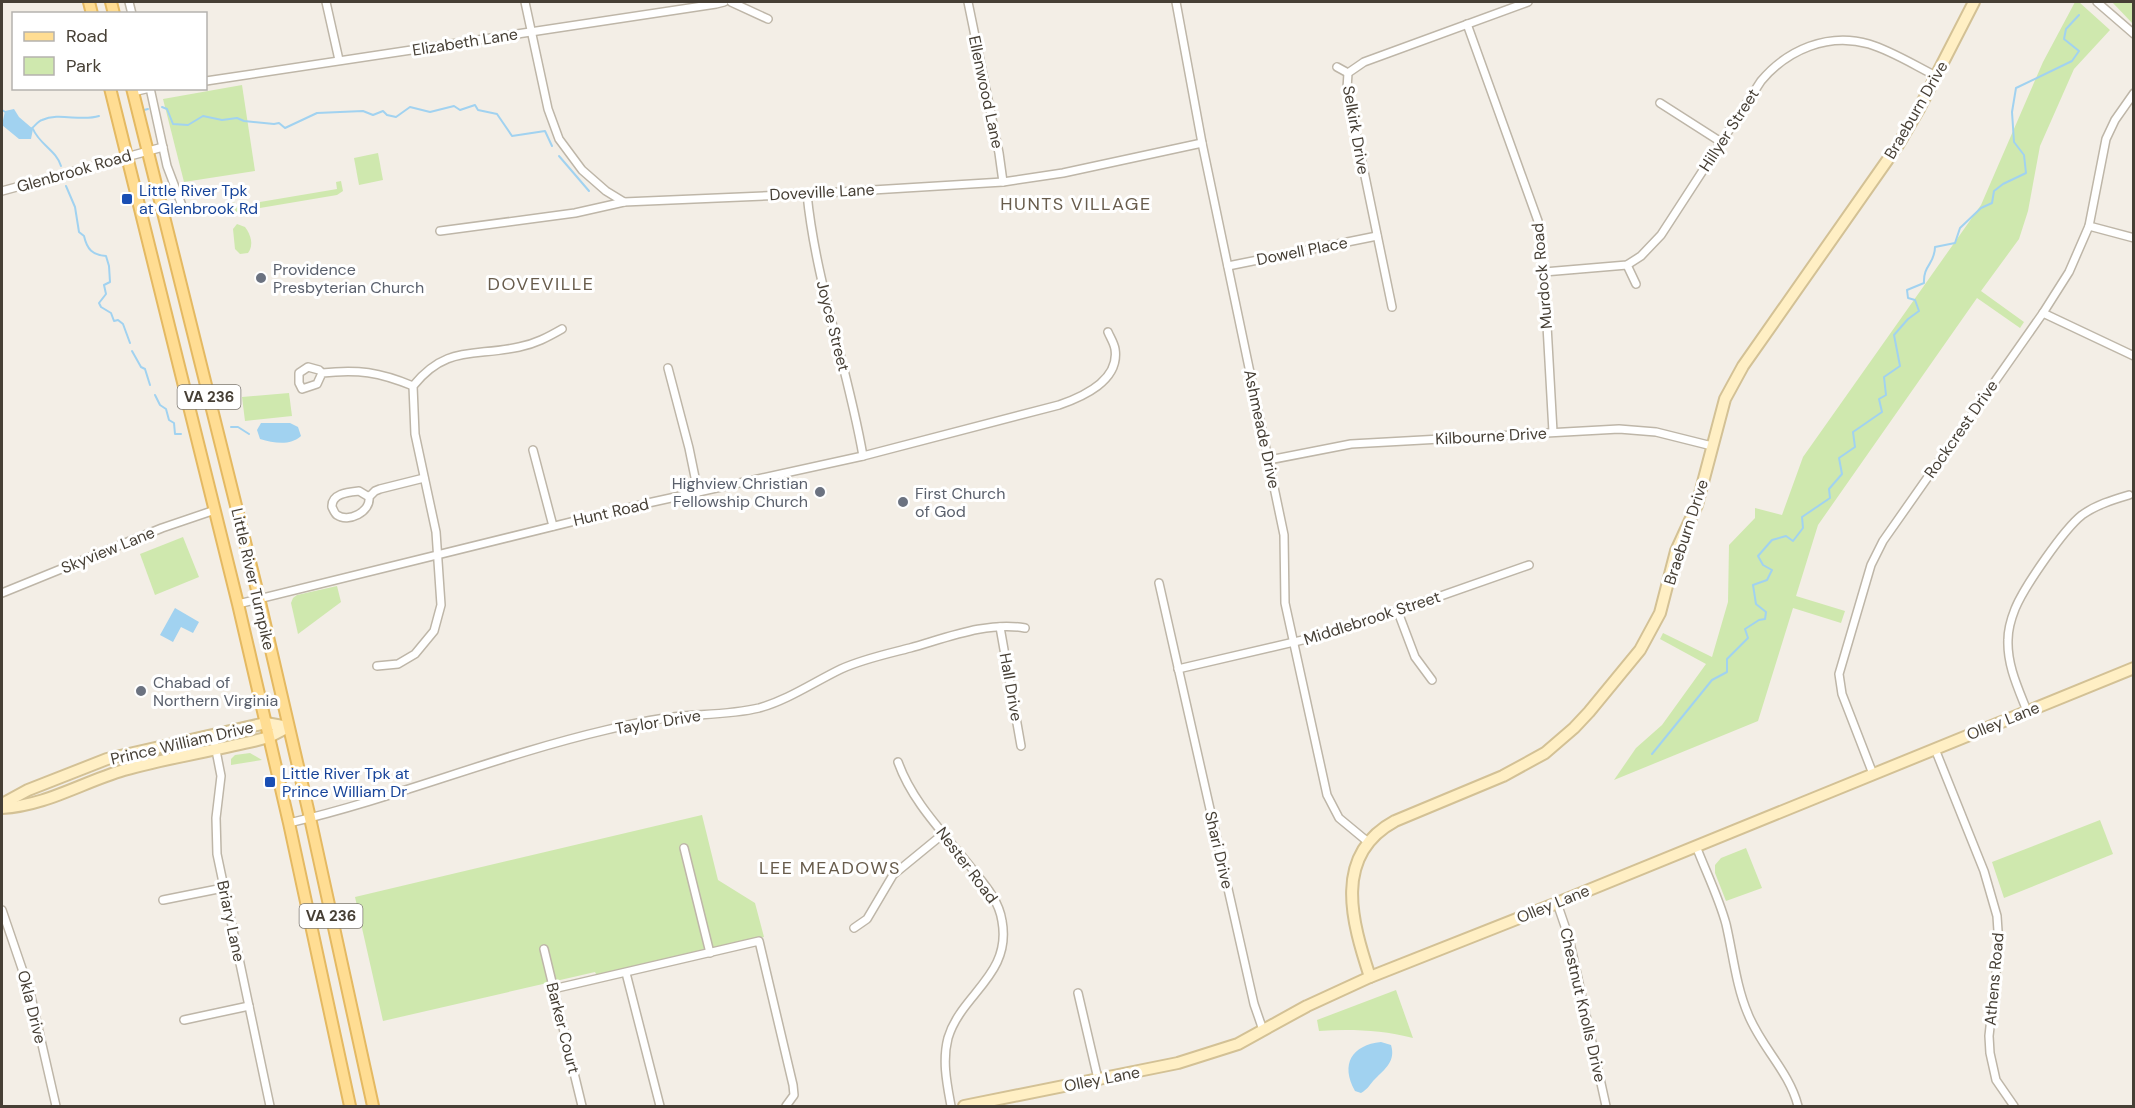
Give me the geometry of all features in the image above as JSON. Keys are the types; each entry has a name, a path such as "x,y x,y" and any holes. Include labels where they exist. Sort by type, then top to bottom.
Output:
{"main road":[{"name":"Little River Turnpike","path":"110,90 238,604 289,823 350,1107"},
{"name":"Little River Turnpike","path":"133,90 259,598 373,1107"}],"street":[{"path":"326,2 339,60"},
{"path":"525,2 548,109 559,140 582,170 606,191 624,202"},
{"name":"Elizabeth Lane","path":"207,81 724,2"},
{"path":"731,2 768,19"},
{"name":"Ellenwood Lane","path":"968,2 1003,182"},
{"name":"Ashmeade Drive","path":"1176,2 1202,143 1284,535 1285,603 1329,801 1339,818 1368,842"},
{"name":"Selkirk Drive","path":"1392,307 1347,89 1348,73 1364,62 1528,2"},
{"name":"Braeburn Drive","path":"1370,977 1351,895 1354,872 1368,842 1395,821 1529,764 1559,742 1589,712 1640,650 1656,624 1676,551 1697,505 1725,399 1743,366 1898,145 1974,2"},
{"path":"2097,2 2133,34"},
{"name":"Murdock Road","path":"1467,24 1534,206 1544,272 1552,432"},
{"name":"Hillyer Street","path":"1627,265 1641,256 1657,240 1769,71 1790,55 1814,44 1841,40 1867,44 1936,76"},
{"path":"1337,67 1348,73"},
{"path":"150,90 167,166 184,211"},
{"name":"Rockcrest Drive","path":"1873,774 1842,694 1839,674 1871,565 1883,541 2043,313 2069,272 2089,226 2106,139 2115,120 2133,93"},
{"path":"1660,103 1721,142"},
{"name":"Doveville Lane","path":"440,231 575,213 624,202 1003,182 1063,173 1202,143"},
{"name":"Glenbrook Road","path":"2,191 163,147"},
{"name":"Joyce Street","path":"807,194 823,289 858,425 863,456"},
{"path":"2089,226 2133,238"},
{"name":"Dowell Place","path":"1228,266 1377,236"},
{"path":"1544,272 1627,265 1636,284"},
{"path":"2043,313 2133,356"},
{"path":"377,666 398,664 409,659 423,646 434,631 441,605 436,532 415,434 413,386 421,375 445,359 522,347 562,329"},
{"name":"Hunt Road","path":"238,604 553,526 863,456 1059,405 1088,393 1100,384 1112,365 1114,348 1108,332"},
{"path":"668,368 699,492"},
{"path":"322,373 375,372 413,386"},
{"name":"Kilbourne Drive","path":"1269,460 1351,444 1552,432 1639,430 1712,446"},
{"path":"533,450 553,526"},
{"path":"369,497 380,489 424,478"},
{"path":"359,491 369,497 370,503 362,513 343,517 338,516 333,510 334,499 340,495 359,491"},
{"path":"2027,711 2013,675 2008,651 2009,628 2016,606 2056,545 2075,521 2090,510 2128,495"},
{"name":"Skyview Lane","path":"2,593 162,528 215,510"},
{"name":"Middlebrook Street","path":"1178,669 1334,633 1528,565"},
{"name":"Shari Drive","path":"1159,583 1254,1004 1263,1030"},
{"path":"1398,612 1415,657 1432,680"},
{"name":"Taylor Drive","path":"289,823 390,796 549,745 606,730 681,716 732,713 759,708 782,700 844,668 874,657 941,639 1000,627 1025,628"},
{"name":"Hall Drive","path":"1000,627 1021,746"},
{"name":"Olley Lane","path":"964,1107 1178,1063 1238,1044 1307,1006 1370,977 2133,668"},
{"name":"Prince William Drive","path":"2,806 28,790 107,759 266,723 288,727"},
{"name":"Prince William Drive","path":"2,806 31,804 124,770 269,737 288,727"},
{"name":"Briary Lane","path":"213,735 221,776 216,837 223,888 270,1107"},
{"name":"Athens Road","path":"1935,749 1984,871 1997,916 1999,946 1989,1036 1990,1053 1996,1080 2014,1107"},
{"name":"Nester Road","path":"898,762 911,793 992,894 1000,912 1003,930 1002,951 995,968 962,1011 948,1038 945,1064 951,1107"},
{"path":"854,928 867,919 893,875 943,834"},
{"path":"1696,846 1725,921 1746,1011 1756,1031 1782,1068 1798,1107"},
{"path":"684,848 710,953"},
{"path":"164,900 223,888"},
{"name":"Chestnut Knolls Drive","path":"1557,903 1569,938 1606,1107"},
{"name":"Okla Drive","path":"2,910 33,1003 56,1107"},
{"path":"553,989 759,941 793,1085 794,1095 786,1107"},
{"name":"Barker Court","path":"544,950 582,1107"},
{"path":"626,972 660,1107"},
{"path":"1078,993 1098,1079"},
{"path":"184,1020 249,1006"}],"green space":[{"path":"2075,2 2079,2 2110,30 2074,69 2040,146 2028,211 2019,239 1981,291 2024,322 2020,328 1977,298 1818,525 1796,596 1845,611 1841,623 1793,608 1758,721 1614,780 1636,748 1662,725 1706,664 1660,639 1663,633 1712,657 1728,602 1729,545 1755,518 1755,508 1782,515 1803,457 1981,205 2043,62"},
{"path":"2112,2 2133,2 2133,24"},
{"path":"242,85 255,171 184,182 163,99"},
{"path":"378,153 383,180 359,185 354,158"},
{"path":"341,181 343,191 337,195 236,212 232,212 230,208 234,202 236,206 337,189 336,182"},
{"path":"237,224 245,227 250,237 251,247 248,253 240,254 235,249 233,229"},
{"path":"289,393 292,416 245,421 242,397"},
{"path":"183,537 199,577 155,595 140,554"},
{"path":"337,586 341,602 298,634 291,603 293,598 297,595"},
{"path":"250,753 262,760 231,765 231,759 235,755"},
{"path":"702,815 718,880 755,903 764,937 598,978 595,972 383,1021 355,897"},
{"path":"2100,820 2113,854 2004,898 1992,862"},
{"path":"1746,848 1762,888 1726,901 1715,873 1715,865 1721,858"},
{"path":"1396,990 1413,1038 1366,1031 1319,1031 1317,1020"}],"water":[{"path":"14,109 19,117 33,129 31,139 19,139 2,125 5,111"},
{"path":"261,423 290,423 298,427 301,436 287,442 260,439 257,430"},
{"path":"175,608 199,622 193,633 181,627 173,642 160,635"},
{"path":"1381,1042 1391,1045 1392,1056 1389,1064 1361,1093 1355,1091 1349,1072 1352,1058 1363,1047"}],"waterway":[{"path":"1652,754 1712,680 1727,672 1727,659 1748,638 1745,629 1765,619 1766,612 1756,604 1753,585 1767,580 1772,570 1763,565 1758,556 1772,540 1786,536 1793,541 1803,528 1802,517 1830,498 1829,489 1842,474 1839,458 1855,447 1853,432 1882,412 1879,399 1886,395 1884,377 1900,366 1894,335 1908,319 1919,311 1915,300 1908,298 1907,290 1924,283 1925,272 1933,257 1935,247 1955,243 1960,228 1981,208 1992,203 1994,191 2026,173 2024,155 2014,142 2012,112 2016,88 2072,61 2079,51 2064,39 2066,29 2079,15"},
{"path":"162,107 167,109 173,124 188,125 203,116 222,120 237,118 244,121 279,123 285,128 317,113 363,111 373,115 383,111 387,115 396,117 410,107 430,112 454,106 460,110 475,105 478,110 497,114 512,136 545,131 552,146"},
{"path":"144,110 148,109"},
{"path":"2,110 7,113"},
{"path":"32,128 39,121 49,118 99,116"},
{"path":"33,129 39,139 56,156 61,166"},
{"path":"559,156 589,191"},
{"path":"66,186 75,207 79,232 84,236 91,251 106,256 109,266 110,282 104,285 106,294 99,303 111,313 114,321 118,320 123,324 130,343"},
{"path":"132,351 141,367 145,369 150,385"},
{"path":"155,395 160,405 166,409 169,420 174,423 175,434 181,434"},
{"path":"231,427 238,427 249,434"}],"place":[{"name":"Little River Tpk at Glenbrook Rd","path":"127,199"},
{"name":"Providence Presbyterian Church","path":"261,278"},
{"name":"Highview Christian Fellowship Church","path":"820,492"},
{"name":"First Church of God","path":"903,502"},
{"name":"Chabad of Northern Virginia","path":"141,691"},
{"name":"Little River Tpk at Prince William Dr","path":"270,782"}],"district":[{"name":"HUNTS VILLAGE","path":"1076,204"},
{"name":"DOVEVILLE","path":"541,284"},
{"name":"LEE MEADOWS","path":"830,868"}]}
